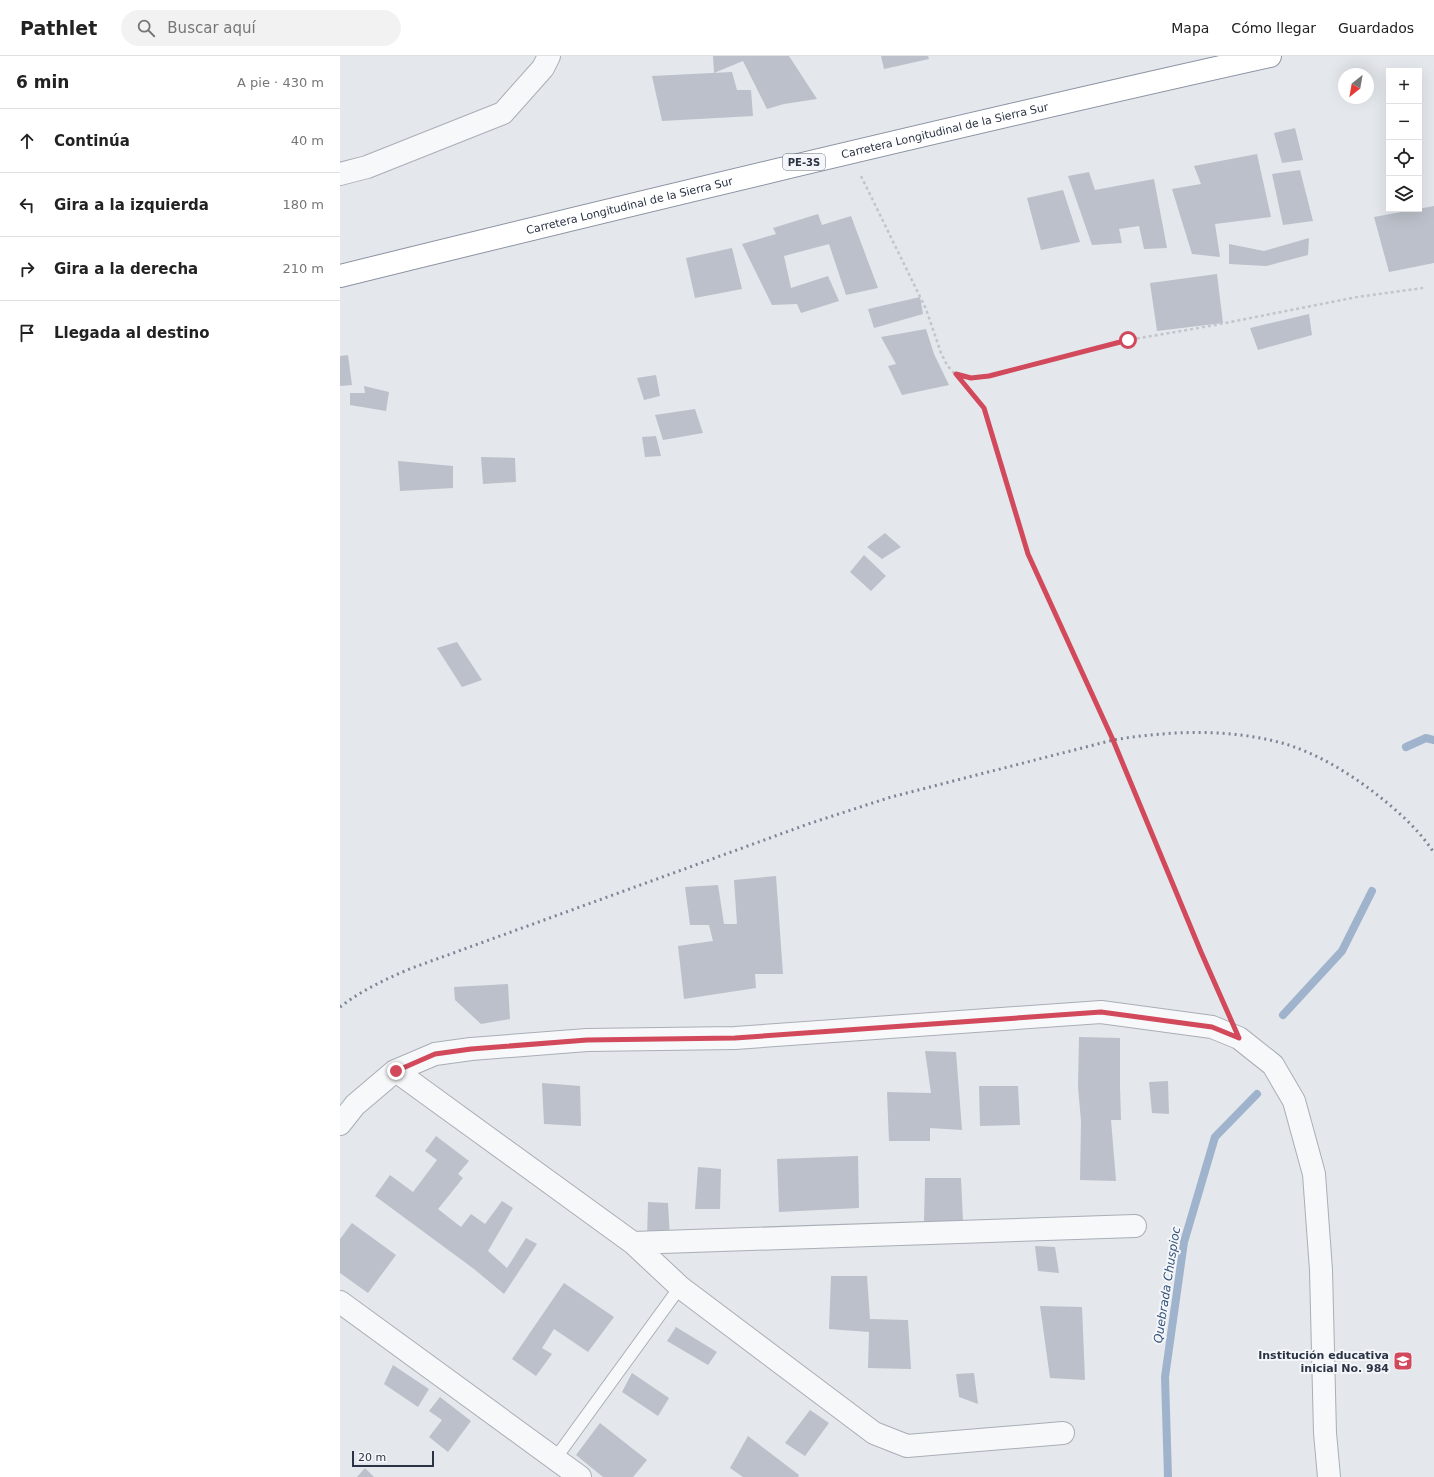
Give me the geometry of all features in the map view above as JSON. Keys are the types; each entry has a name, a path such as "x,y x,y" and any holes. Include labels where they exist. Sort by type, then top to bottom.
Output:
{"highway":[{"name":"Carretera Longitudinal de la Sierra Sur","path":"340,276 849,152 1084,97 1270,56"}],"street":[{"path":"340,174 367,167 503,113 543,68 549,56"},
{"path":"340,1124 355,1105 396,1071 435,1054 471,1049 587,1040 735,1038 1101,1012 1212,1027 1239,1038 1273,1065 1294,1101 1314,1174 1321,1270 1325,1433 1329,1477"},
{"path":"396,1071 633,1243 680,1287 874,1433 907,1446 1063,1433"},
{"path":"633,1243 1135,1226"},
{"path":"340,1302 580,1477"}],"lane":[{"path":"555,1459 680,1287"}],"path":[{"path":"849,152 926,309 941,353 947,365 984,408 1028,554 1113,740 1201,952 1239,1038"},
{"path":"956,374 971,378 989,376 1128,340 1210,326 1357,297 1423,288"}],"building":[{"path":"713,56 789,56 817,99 784,104 767,109 743,61 714,73"},
{"path":"881,56 928,56 929,59 884,69"},
{"path":"732,72 737,90 751,90 753,116 662,121 652,76"},
{"path":"1295,128 1303,160 1282,163 1274,133"},
{"path":"1257,154 1271,217 1215,224 1220,257 1192,254 1172,189 1201,184 1194,166"},
{"path":"1300,170 1313,221 1283,225 1272,174"},
{"path":"1089,172 1095,190 1154,179 1167,248 1144,249 1139,226 1119,229 1122,243 1092,245 1068,176"},
{"path":"1063,190 1080,242 1041,250 1027,198"},
{"path":"1434,206 1434,263 1389,272 1374,217 1401,212 1422,212 1422,208"},
{"path":"818,214 822,225 851,216 878,288 846,295 829,244 784,256 791,288 828,276 839,301 801,313 797,304 772,305 742,244 776,234 773,228"},
{"path":"1309,238 1308,255 1266,266 1229,264 1229,244 1264,251"},
{"path":"732,248 742,289 695,298 686,258"},
{"path":"1217,274 1223,323 1157,331 1150,283"},
{"path":"920,297 923,314 874,328 868,309"},
{"path":"1309,314 1312,335 1258,350 1250,328"},
{"path":"926,329 934,354 949,385 902,395 888,366 896,364 881,337"},
{"path":"348,355 352,385 340,386 340,356"},
{"path":"656,375 660,396 644,400 637,378"},
{"path":"364,386 389,392 386,411 350,405 350,393 365,393"},
{"path":"695,409 703,433 663,440 655,415"},
{"path":"656,436 661,456 645,457 642,437"},
{"path":"481,457 515,458 516,482 483,484"},
{"path":"398,461 453,466 453,488 400,491"},
{"path":"885,533 901,547 882,559 867,547"},
{"path":"864,555 886,576 871,591 850,572"},
{"path":"457,642 482,680 462,687 437,648"},
{"path":"776,876 783,974 755,974 756,988 684,999 678,946 713,941 709,925 690,925 685,887 718,885 724,924 737,924 734,880"},
{"path":"508,984 510,1019 481,1024 455,1000 454,987"},
{"path":"1079,1037 1120,1038 1121,1120 1111,1120 1116,1181 1080,1180 1081,1121 1078,1087"},
{"path":"925,1051 956,1052 962,1130 930,1128 930,1141 889,1141 887,1092 931,1093"},
{"path":"1168,1081 1169,1114 1152,1113 1149,1082"},
{"path":"542,1083 580,1086 581,1126 544,1124"},
{"path":"979,1086 1018,1086 1020,1125 980,1126"},
{"path":"436,1136 469,1161 458,1174 463,1178 438,1209 461,1227 471,1214 485,1224 502,1201 513,1208 488,1251 507,1268 526,1238 537,1244 504,1294 474,1269 375,1196 390,1175 413,1192 437,1160 425,1151"},
{"path":"858,1156 859,1208 779,1212 777,1159"},
{"path":"698,1167 721,1169 720,1209 695,1209"},
{"path":"925,1178 961,1178 963,1221 924,1221"},
{"path":"648,1202 668,1203 670,1239 647,1238"},
{"path":"352,1223 396,1255 368,1293 340,1273 340,1239"},
{"path":"1035,1246 1055,1247 1059,1273 1038,1271"},
{"path":"831,1276 867,1276 870,1319 908,1320 911,1369 868,1368 869,1332 829,1329"},
{"path":"564,1283 614,1317 588,1352 554,1329 542,1348 552,1354 536,1376 512,1359"},
{"path":"1040,1306 1082,1307 1085,1380 1050,1378"},
{"path":"676,1327 717,1352 708,1365 667,1341"},
{"path":"393,1365 429,1389 418,1407 384,1384"},
{"path":"632,1373 669,1398 658,1416 622,1392"},
{"path":"974,1373 978,1404 959,1397 956,1374"},
{"path":"440,1397 471,1421 448,1452 429,1437 442,1420 429,1411"},
{"path":"810,1410 829,1423 805,1456 785,1443"},
{"path":"600,1423 647,1460 633,1477 603,1477 576,1455"},
{"path":"748,1436 799,1475 798,1477 743,1477 730,1468"},
{"path":"365,1468 374,1477 357,1477"}],"waterway":[{"name":"Quebrada Chuspioc","path":"1406,747 1426,738 1434,740"},
{"name":"Quebrada Chuspioc","path":"1283,1015 1342,951 1372,891"},
{"name":"Quebrada Chuspioc","path":"1168,1477 1165,1377 1184,1242 1215,1137 1257,1094"}],"railway":[{"path":"340,1007 374,985 412,968 811,823 891,797 1113,740 1134,737 1176,733 1219,733 1261,738 1282,743 1308,752 1345,772 1369,788 1402,816 1422,837 1434,853"}],"place":[{"name":"Institución educativa inicial No. 984","path":"1403,1361"}],"route":[{"path":"396,1071 435,1054 471,1049 587,1040 735,1038 1101,1012 1212,1027 1239,1038 1201,952 1113,740 1028,554 984,408 956,374 971,378 989,376 1128,340"}]}
